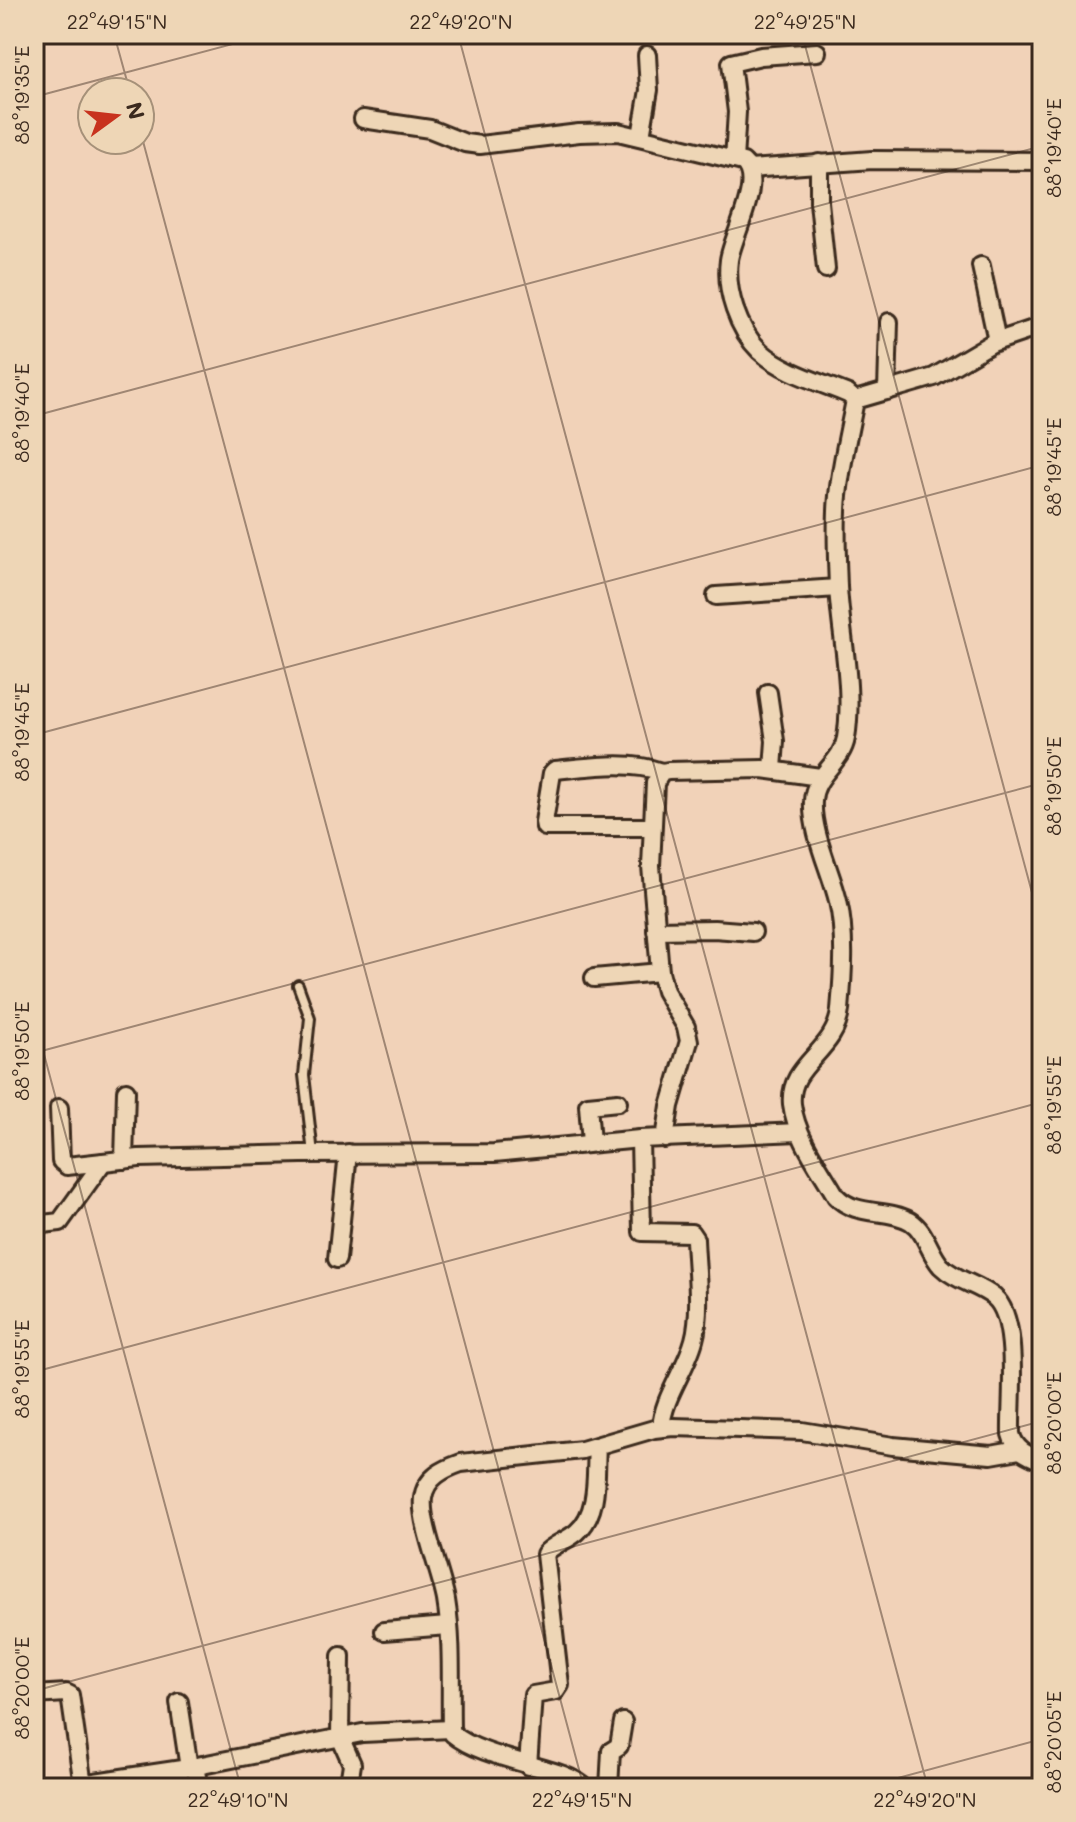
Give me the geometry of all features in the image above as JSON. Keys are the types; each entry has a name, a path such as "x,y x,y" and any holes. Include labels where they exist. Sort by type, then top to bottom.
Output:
{"street":[{"path":"734,160 737,112 731,63 761,56 817,52"},
{"path":"641,136 649,90 647,55"},
{"path":"363,119 430,129 465,143 480,145 598,131 641,136 743,162 750,169 749,196 729,261 733,302 743,330 761,351 790,371 848,394 855,400"},
{"path":"750,169 872,160 1042,161"},
{"path":"819,163 819,202 826,269"},
{"path":"981,266 997,341"},
{"path":"887,391 889,322"},
{"path":"855,400 934,377 997,341 1042,326"},
{"path":"855,400 838,495 838,588 847,688 846,737 837,758 820,777 813,802 815,821 839,904 842,932 839,1013 828,1043 796,1078 792,1106 799,1132 844,1205 892,1215 914,1224 939,1264 951,1274 992,1295 1002,1305 1011,1345 1013,1443 1019,1450 1042,1461"},
{"path":"716,596 838,588"},
{"path":"768,693 775,741 773,769"},
{"path":"651,827 545,827 552,773 555,770 610,765 662,772 773,769 820,777"},
{"path":"662,772 655,783 651,827 651,866 660,972 665,991 686,1027 689,1041 670,1106 665,1139"},
{"path":"656,930 753,932"},
{"path":"594,978 660,972"},
{"path":"124,1160 126,1091"},
{"path":"591,1143 588,1105 618,1102"},
{"path":"59,1108 63,1164 348,1153 494,1153 640,1139 799,1132"},
{"path":"640,1139 642,1232 691,1233 695,1239 697,1329 664,1411 661,1428"},
{"path":"337,1259 348,1153"},
{"path":"34,1225 60,1222 103,1162"},
{"path":"585,1788 566,1776 490,1753 458,1738 451,1729 448,1626 441,1574 423,1499 433,1477 461,1463 597,1446 661,1428 802,1431 893,1446 991,1455 1019,1450"},
{"path":"528,1766 533,1695 556,1691 560,1685 545,1554 575,1534 590,1515 597,1446"},
{"path":"384,1631 448,1626"},
{"path":"341,1656 340,1737 352,1764 349,1783"},
{"path":"34,1695 70,1695 85,1782 192,1767 381,1731 451,1729"},
{"path":"179,1702 199,1788"},
{"path":"609,1788 611,1751 619,1746 623,1722"}],"lane":[{"path":"298,985 310,1018 304,1075 313,1154"}]}
